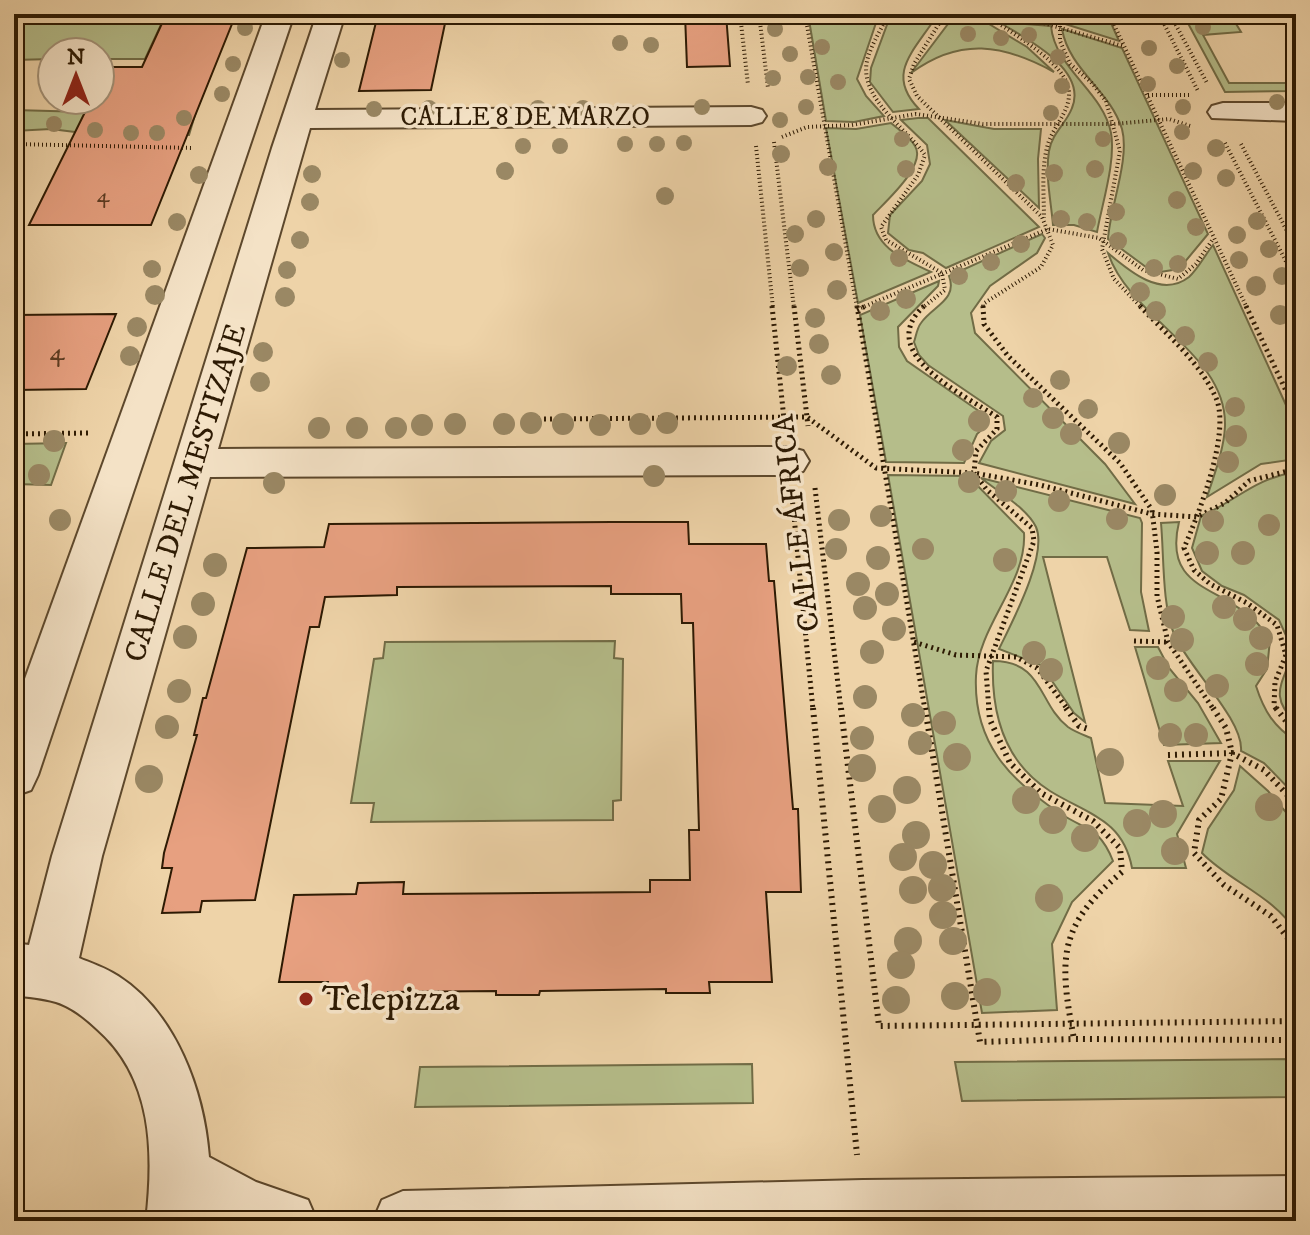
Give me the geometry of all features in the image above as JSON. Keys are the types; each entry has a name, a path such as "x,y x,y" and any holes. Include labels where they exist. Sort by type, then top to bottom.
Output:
{"street":[{"name":"CALLE DEL MESTIZAJE","path":"14,775 280,14"},
{"name":"CALLE DEL MESTIZAJE","path":"31,971 77,856 288,148 331,14"},
{"name":"CALLE 8 DE MARZO","path":"299,119 760,104"},
{"path":"1215,110 1296,112"},
{"path":"195,463 804,458"},
{"path":"31,971 80,985 108,1001 132,1023 152,1050 167,1081 177,1116 179,1198 246,1209 287,1221"},
{"path":"403,1221 863,1210 1296,1206"}],"path":[{"path":"740,14 760,104 804,458 863,1210"},
{"path":"759,14 760,104"},
{"path":"805,14 885,468 980,1042 1074,1039 1296,1040"},
{"path":"888,14 867,62 866,81 872,94 906,128 925,155 923,170 887,210 881,227 886,240 942,273 945,290 914,318 908,336 913,358 997,417 997,429 976,451 974,473 987,490 1032,528 1034,541 986,671 990,720 1010,763 1041,793 1093,821 1120,848 1122,872 1096,891 1073,921 1062,966 1074,1039"},
{"path":"929,14 978,23 1028,21 1060,25 1123,46"},
{"path":"985,14 1052,63 1067,82 1069,106 1054,124 1045,143 1044,220"},
{"path":"1060,14 1060,41 1070,64 1091,82 1106,101 1120,151 1102,249 1114,279 1192,361 1216,398 1221,422 1197,517 1184,548 1194,570 1210,584 1247,603 1277,625 1286,655 1275,682 1274,706 1291,732 1296,734"},
{"path":"1109,14 1296,412"},
{"path":"1159,14 1215,110"},
{"path":"1170,14 1296,281"},
{"path":"944,16 914,64 909,79 917,96 933,115 1044,220 1053,245 1041,267 983,304 984,324 1008,356 1120,463 1152,514 1157,552 1157,596 1168,642 1226,728 1232,753 1221,799 1199,820 1194,853 1224,885 1271,916 1296,949"},
{"path":"824,125 852,125 893,117 933,115 983,124 1114,124 1179,120 1191,126"},
{"name":"CALLE ÁFRICA","path":"824,125 807,127 790,136 774,139 807,417 804,458 879,1026 977,1024"},
{"path":"1240,143 1296,248"},
{"path":"857,310 1048,229 1076,232 1104,240 1150,276 1178,279 1196,264 1213,239"},
{"path":"807,417 876,468 974,473 1040,485 1152,514 1197,517 1225,503 1249,481 1296,469"},
{"path":"1134,641 1168,642"},
{"path":"914,642 956,655 1016,657 1037,668 1079,726 1088,729"},
{"path":"1168,755 1232,753 1264,770 1296,804"},
{"path":"977,1024 1296,1021"}],"green space":[{"path":"14,14 166,14 145,59 116,59 116,36 36,36 36,59 14,60"},
{"path":"808,14 879,14 857,79 866,96 884,116 854,122 826,121"},
{"path":"891,14 916,14 934,20 911,54 903,75 909,97 919,109 893,112 870,82 871,68"},
{"path":"1063,14 1107,14 1119,41 1062,23"},
{"path":"1183,14 1230,14 1241,32 1203,35 1229,83 1296,83 1296,91 1225,92"},
{"path":"999,22 1051,26 1061,55 1106,118 1111,133 1112,156 1097,232 1074,225 1053,225 1048,179 1049,151 1072,108 1075,94 1071,80 1051,56"},
{"path":"948,24 989,24 1027,47 1054,72 1017,55 982,48 947,54 911,73"},
{"path":"1062,29 1122,48 1208,234 1179,269 1154,273 1108,239 1122,169 1122,129 1109,103 1073,56"},
{"path":"14,110 36,111 36,116 116,116 116,113 195,115 189,135 107,136 51,129 14,131"},
{"path":"928,118 1039,227 946,268 923,253 909,250 888,233 890,215 922,181 930,164 927,145 901,120"},
{"path":"945,120 994,129 1041,129 1039,208"},
{"path":"891,123 910,140 917,154 903,182 873,215 874,226 893,251 931,272 858,303 826,128 856,129"},
{"path":"1042,234 1045,238 1037,253 990,286 971,313 975,333 1105,464 1135,504 979,463 991,441 1005,430 1003,416 928,365 919,355 914,342 921,323 947,297 951,284 949,276"},
{"path":"1213,245 1296,427 1296,459 1261,464 1207,497 1224,435 1221,400 1211,377 1136,298 1119,276 1108,253 1146,280 1167,285 1189,277"},
{"path":"939,281 938,286 898,327 899,347 907,361 986,416 987,425 977,434 964,463 886,462 860,315"},
{"path":"66,443 51,485 14,484 14,444"},
{"path":"1296,472 1296,723 1287,713 1280,696 1282,680 1293,651 1279,620 1202,571 1192,548 1201,516 1257,485"},
{"path":"888,475 968,476 1024,533 1018,569 979,658 976,676 981,721 988,740 1010,773 1042,801 1098,836 1113,861 1072,902 1052,944 1057,1010 982,1013"},
{"path":"981,478 1140,518 1141,592 1149,631 1130,630 1107,557 1043,557 1085,722 1074,713 1041,665 999,649 1027,588 1038,539 1036,527 1026,513"},
{"path":"1179,522 1176,544 1179,561 1186,573 1197,583 1240,608 1270,640 1267,669 1256,686 1271,718 1296,741 1296,796 1264,763 1241,751 1234,724 1174,634 1165,595 1161,523"},
{"path":"615,641 614,658 623,659 621,800 613,801 613,820 371,822 374,803 351,803 374,659 383,658 385,642"},
{"path":"1135,647 1158,647 1169,668 1198,703 1221,743 1164,745"},
{"path":"993,661 1022,668 1038,685 1058,718 1071,729 1091,738 1105,803 1183,806 1168,761 1220,761 1177,834 1186,868 1132,868 1121,839 1112,828 1050,791 1021,766 1011,751 998,717"},
{"path":"1240,766 1268,791 1296,824 1296,932 1276,909 1202,853 1208,829 1234,790"},
{"path":"1296,1059 1296,1097 962,1101 955,1062"},
{"path":"752,1064 753,1103 415,1107 420,1067"}],"building":[{"path":"173,14 236,14 151,225 29,225 83,116 116,116 116,67 142,67 164,19 170,19"},
{"path":"378,14 447,14 431,90 359,91"},
{"path":"685,14 726,14 730,66 687,67"},
{"path":"116,314 86,389 14,390 14,315"},
{"path":"688,522 689,544 766,544 769,581 774,581 793,809 798,809 801,892 766,892 772,982 709,982 710,993 666,993 666,989 540,991 539,995 496,995 496,991 388,992 388,996 327,993 328,982 279,982 294,895 356,894 358,883 404,882 403,894 650,892 650,880 690,880 689,830 699,830 693,623 682,623 681,594 611,594 611,586 397,587 397,595 325,597 319,627 310,627 255,900 202,901 200,912 162,913 172,868 162,868 164,853 197,735 194,735 203,698 206,698 247,548 324,547 329,524"}],"place":[{"name":"Telepizza","path":"306,999"}]}
